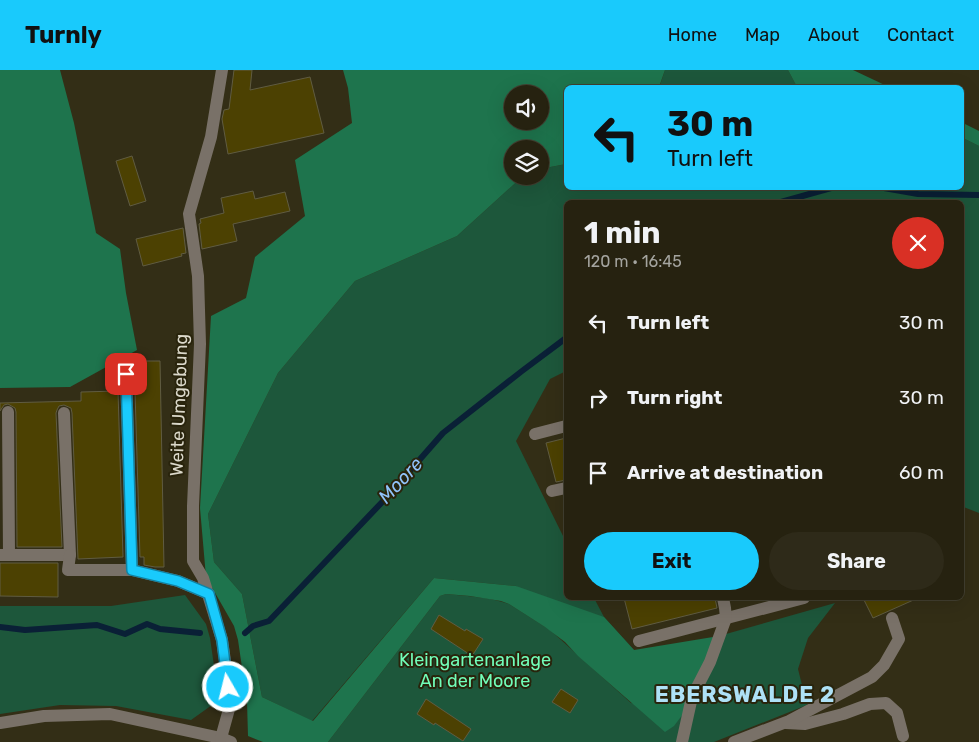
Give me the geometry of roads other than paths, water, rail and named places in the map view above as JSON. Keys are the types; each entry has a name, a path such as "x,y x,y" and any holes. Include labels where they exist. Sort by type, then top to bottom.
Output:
{"street":[{"name":"Weite Umgebung","path":"222,70 211,137 189,214 198,276 200,344 193,506 193,561 203,578 209,594 222,640 231,702 226,740"},
{"path":"126,374 132,570"},
{"path":"8,412 4,555 70,555"},
{"path":"64,413 70,555 68,570 132,570 178,581 209,594"},
{"path":"535,434 564,427"},
{"path":"552,491 564,488"},
{"path":"682,742 692,697 710,662 726,618 723,600"},
{"path":"639,641 796,600"},
{"path":"734,742 784,723 872,677 884,664 899,640 892,618"},
{"path":"784,723 805,724 843,714 870,704 886,703 897,713 903,736"},
{"path":"0,723 44,716 110,714 226,740"}],"waterway":[{"name":"Moore","path":"788,200 824,190"},
{"name":"Moore","path":"895,190 918,194 979,195"},
{"name":"Moore","path":"245,633 253,626 269,621 386,498 443,433 564,340"},
{"name":"Moore","path":"0,627 25,630 97,625 125,634 147,624 160,629 200,633"}],"district":[{"name":"EBERSWALDE 2","path":"745,694"}],"park label":[{"name":"Kleingartenanlage An der Moore","path":"475,670"}]}
